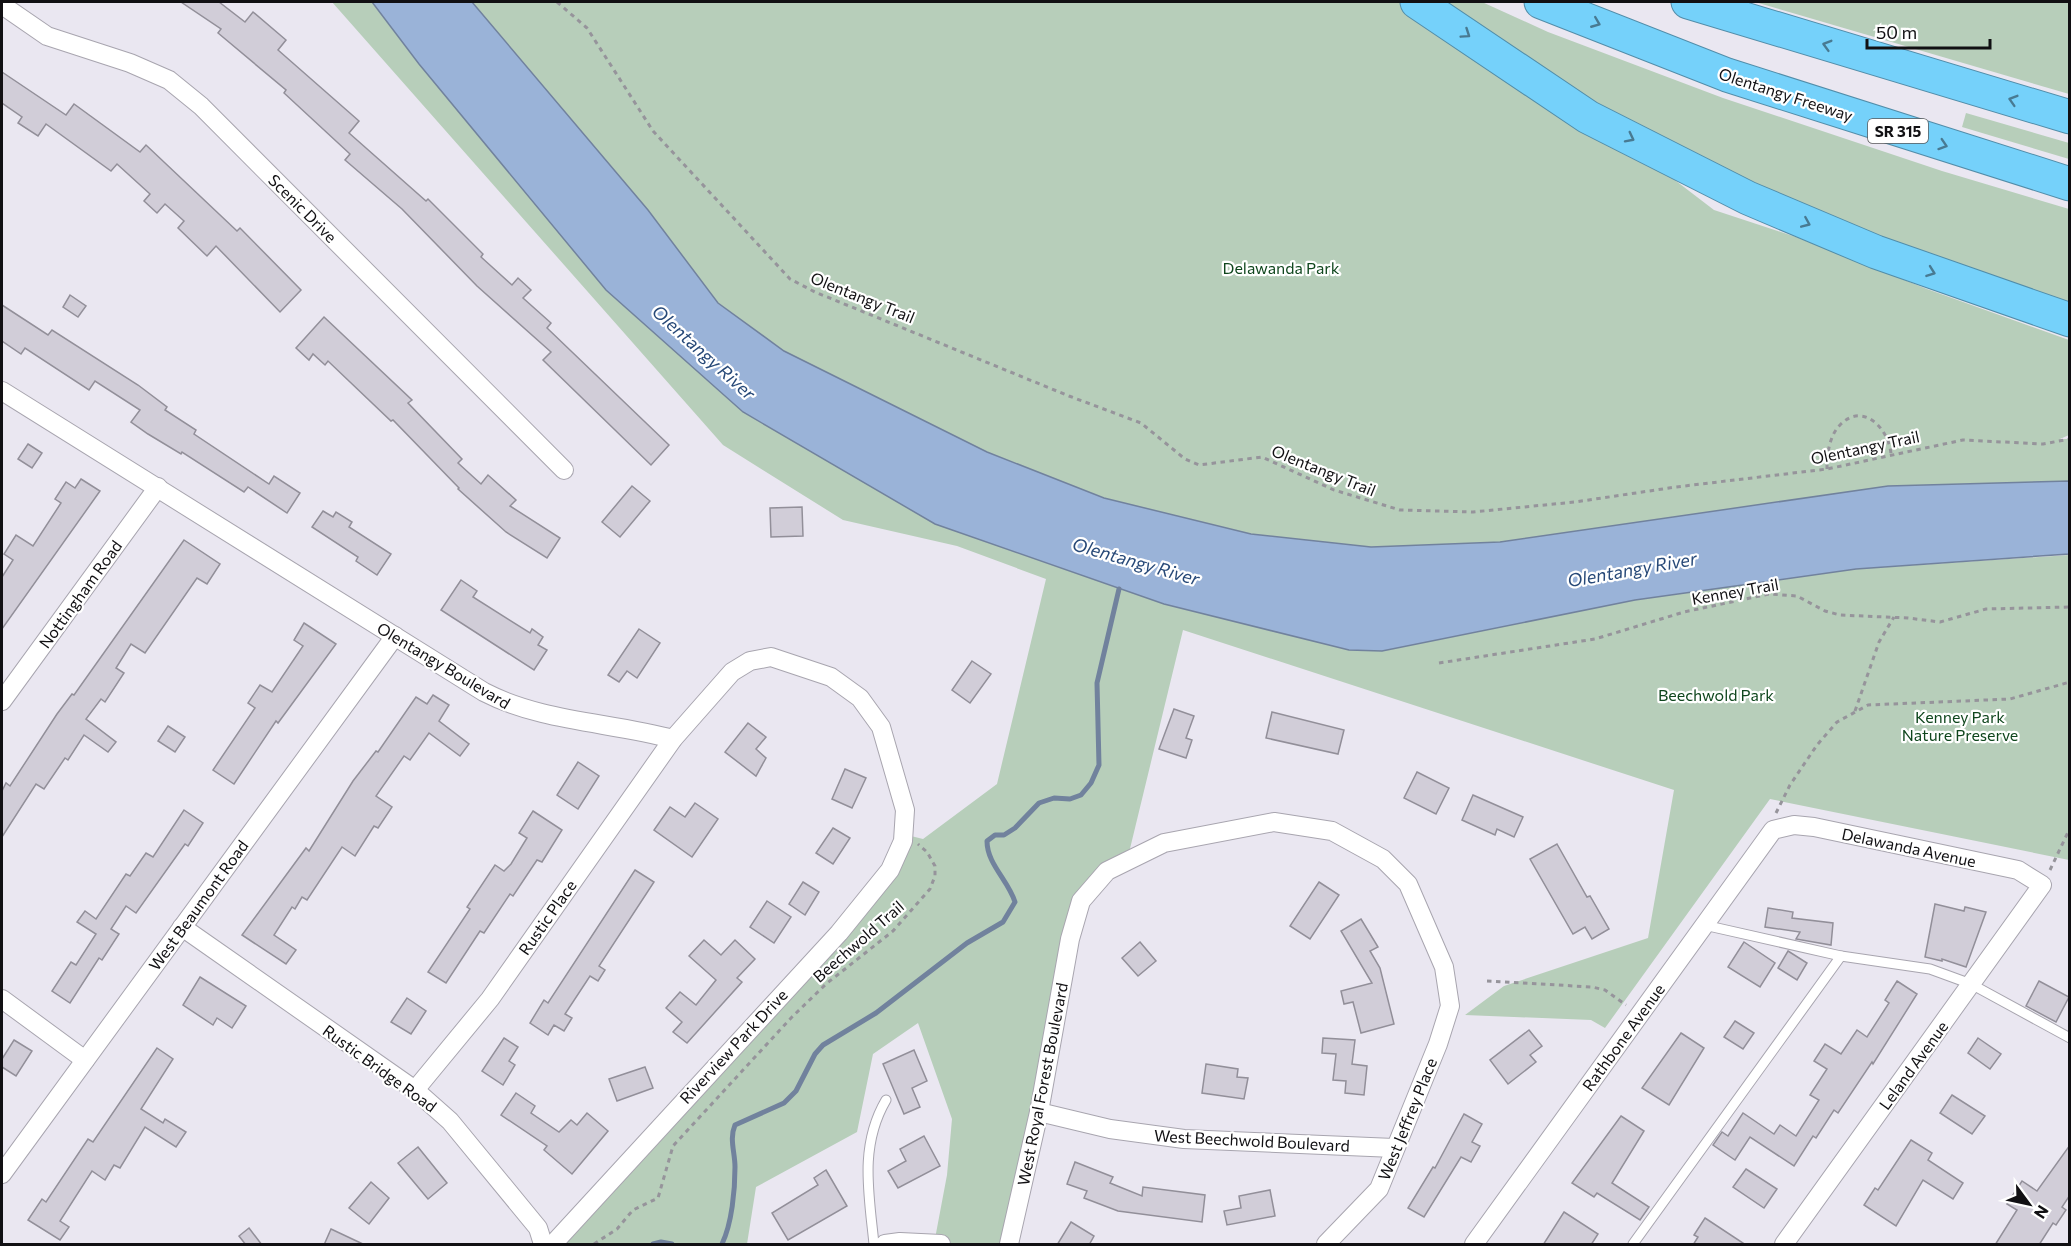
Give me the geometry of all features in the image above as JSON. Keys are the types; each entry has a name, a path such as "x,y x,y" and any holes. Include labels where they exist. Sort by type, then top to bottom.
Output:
{"highway":[{"path":"1418,2 1588,117 1748,198 1876,252 2070,320"},
{"name":"Olentangy Freeway","path":"1541,2 1727,75 2070,184"},
{"path":"1688,2 2070,117"}],"street":[{"name":"Scenic Drive","path":"2,5 47,36 130,63 169,80 201,106 564,470"},
{"name":"Olentangy Boulevard","path":"2,391 510,705 633,728 673,739"},
{"name":"Nottingham Road","path":"2,701 158,487"},
{"name":"West Beaumont Road","path":"2,1174 395,636"},
{"path":"673,739 723,680 750,661 771,657 831,677 860,698 881,727 905,810 903,838"},
{"name":"Rustic Place","path":"415,1090 490,999 673,739"},
{"name":"West Royal Forest Boulevard","path":"1009,1245 1039,1112 1081,901 1107,871 1164,843 1274,822 1332,831 1383,858 1408,884 1444,967 1450,1006 1438,1044"},
{"name":"Delawanda Avenue","path":"1773,830 1794,825 1885,840 2018,870 2042,885"},
{"name":"Rathbone Avenue","path":"1474,1245 1773,830"},
{"name":"Riverview Park Drive","path":"553,1245 839,933 890,870 903,838"},
{"name":"Leland Avenue","path":"1784,1245 2042,885"},
{"name":"Rustic Bridge Road","path":"182,927 415,1090 450,1121 538,1228 543,1245"},
{"path":"2,999 85,1060"},
{"name":"West Jeffrey Place","path":"1326,1245 1379,1189 1438,1044"},
{"name":"West Beechwold Boulevard","path":"1039,1112 1110,1129 1184,1139 1394,1148"},
{"path":"885,1245 900,1242 941,1245"}],"lane":[{"path":"1704,925 1841,956 1930,969 1971,984 2070,1038"},
{"path":"1633,1245 1841,956"},
{"path":"874,1245 867,1167 868,1147 876,1120 886,1100"}],"path":[{"name":"Olentangy Trail","path":"556,2 587,28 653,131 790,279 815,292 1141,423 1185,459 1199,465 1262,457 1334,490 1371,503 1423,512 1473,512 1575,502 1676,487 1827,470 1891,454 1963,440 2043,444 2070,439"},
{"path":"1827,470 1829,448 1837,428 1852,417 1866,417 1877,423 1888,438 1891,454"},
{"name":"Kenney Trail","path":"1439,663 1595,639 1684,612 1769,594 1797,596 1826,611 1840,615 1940,622 1986,609 2070,607"},
{"path":"1855,711 1879,642 1894,617"},
{"path":"1773,830 1777,811 1812,753 1837,722 1855,711 1868,705 2010,699 2070,682"},
{"path":"2042,885 2070,828"},
{"name":"Beechwold Trail","path":"594,1245 617,1229 633,1210 658,1198 665,1181 668,1154 673,1146 776,1033 826,984 893,932 919,904 930,889 935,876 935,866 927,852 903,838"},
{"path":"1486,981 1592,987 1605,990 1638,1016"}],"green space":[{"path":"332,2 372,2 419,64 743,412 801,445 1164,604 1382,651 1635,600 1856,569 2069,555 2069,860 1770,799 1605,1028 1591,1020 1465,1015 1504,986 1648,938 1674,790 1183,630 1127,861 1081,901 1009,1244 934,1244 947,1175 952,1119 918,1023 873,1054 857,1132 756,1187 747,1244 553,1244 839,933 903,834 923,839 997,784 1046,579 957,546 843,520 723,445"},
{"name":"Delawanda Park","path":"472,2 1400,2 1469,51 1663,171 1714,210 1796,237 1927,289 2069,340 2069,435 2060,439 2069,439 2069,481 1888,486 1500,542 1371,547 1251,534 1104,498 987,452 784,351 718,303 648,210"},
{"path":"1437,2 1482,2 1548,32 1723,98 1942,171 2069,209 2069,307 1829,223 1623,125"},
{"path":"1755,2 2069,2 2069,94"},
{"path":"1966,113 2069,143 2069,159 1962,127"}],"water":[{"name":"Olentangy River","path":"372,2 472,2 648,210 718,303 784,351 987,452 1104,498 1251,534 1371,547 1500,542 1888,486 2069,481 2069,554 1856,569 1635,600 1382,651 1349,650 1164,604 935,524 743,412 606,290 419,64"}],"building":[{"path":"181,2 219,2 245,22 253,12 286,40 278,50 359,121 349,133 426,201 428,199 483,254 481,257 512,285 518,278 531,290 523,298 551,323 547,328 669,445 651,465 543,360 551,352 477,286 402,209 345,160 350,154 284,93 286,90 218,33 221,29"},
{"path":"2,72 66,115 74,104 140,152 146,145 237,231 240,228 301,290 280,312 216,246 207,256 178,228 184,221 165,204 157,213 144,201 150,194 117,164 111,171 46,124 38,136 18,123 22,117 2,103"},
{"path":"70,295 86,306 78,317 63,307"},
{"path":"2,305 48,335 52,330 138,385 167,407 165,410 196,430 194,434 269,484 274,476 300,493 287,513 248,487 244,492 182,452 181,454 148,434 131,422 140,410 95,381 89,390 25,348 21,354 2,341"},
{"path":"324,317 412,400 408,403 462,459 458,463 481,484 488,475 516,500 510,506 560,538 547,558 506,532 458,489 393,420 391,421 328,361 325,365 313,354 309,360 296,348"},
{"path":"28,444 42,453 32,468 18,459"},
{"path":"81,479 100,491 2,629 2,577 13,560 4,554 16,535 33,546 61,503 55,499 66,482 75,488"},
{"path":"632,486 650,501 620,537 602,522"},
{"path":"802,507 803,536 771,537 770,508"},
{"path":"323,511 333,517 336,512 352,522 349,527 391,554 377,575 356,561 358,557 312,527"},
{"path":"184,540 220,564 207,584 197,578 145,653 131,644 116,668 124,673 105,702 101,699 86,719 116,742 108,752 84,735 68,760 65,758 44,789 36,784 2,837 2,791 6,783 10,786 57,714 72,694 74,695"},
{"path":"461,580 477,591 473,597 530,633 532,629 543,637 538,645 547,650 534,670 441,610"},
{"path":"304,623 336,644 278,723 276,721 234,784 213,770 255,708 248,703 260,685 272,692 303,646 294,640"},
{"path":"639,629 660,643 637,678 627,671 619,682 608,675"},
{"path":"972,661 991,674 970,703 952,690"},
{"path":"433,695 449,705 439,721 469,744 460,756 429,733 410,760 404,756 376,796 392,807 378,828 374,826 355,856 342,847 307,900 302,897 295,909 292,907 274,935 296,950 286,964 242,935 306,848 309,851 353,781 376,751 378,752 416,697 427,704"},
{"path":"1174,709 1194,716 1186,738 1192,740 1186,758 1159,749"},
{"path":"1272,712 1344,730 1338,754 1266,738"},
{"path":"748,723 766,737 756,749 766,758 756,776 725,752"},
{"path":"168,726 185,737 175,752 158,741"},
{"path":"578,762 599,776 578,809 557,795"},
{"path":"845,769 866,778 852,808 832,799"},
{"path":"1417,772 1449,788 1436,814 1404,798"},
{"path":"1473,795 1523,817 1514,837 1497,829 1495,835 1462,820"},
{"path":"695,803 718,819 692,857 654,830 670,807 685,817"},
{"path":"184,810 203,823 188,846 185,844 136,913 126,906 111,929 119,934 102,960 99,958 70,1003 52,991 71,962 76,965 96,934 77,922 85,911 96,919 126,874 130,876 146,853 153,857"},
{"path":"533,811 562,830 542,862 537,860 513,896 510,894 484,933 480,931 446,983 428,972 470,909 467,907 495,865 504,871 511,864 527,838 519,833"},
{"path":"833,828 850,838 833,864 816,853"},
{"path":"1557,844 1587,897 1590,896 1609,929 1592,939 1585,927 1573,934 1530,859"},
{"path":"635,870 654,882 599,966 605,970 598,981 590,976 565,1014 572,1018 564,1031 554,1025 548,1035 530,1023 544,1000 548,1003"},
{"path":"803,882 819,892 805,915 789,904"},
{"path":"1319,882 1339,895 1310,939 1290,926"},
{"path":"767,901 791,917 774,943 750,927"},
{"path":"1935,904 1964,911 1965,907 1986,912 1966,967 1942,959 1942,961 1925,957"},
{"path":"1768,908 1793,912 1792,918 1833,923 1831,945 1796,939 1800,932 1765,927"},
{"path":"1361,919 1378,947 1370,951 1380,968 1394,1024 1361,1033 1353,1002 1344,1004 1341,991 1372,983 1341,931"},
{"path":"704,940 721,955 735,940 755,959 737,978 742,982 687,1043 673,1032 682,1022 666,1008 680,992 696,1005 716,980 689,956"},
{"path":"1140,942 1156,961 1138,976 1122,958"},
{"path":"1744,942 1775,963 1760,987 1728,967"},
{"path":"1788,951 1807,963 1797,980 1778,968"},
{"path":"200,977 246,1006 232,1028 217,1018 213,1025 183,1005"},
{"path":"1897,981 1917,994 1873,1064 1872,1062 1838,1113 1834,1110 1816,1138 1813,1136 1794,1166 1750,1137 1735,1160 1713,1145 1722,1132 1728,1136 1743,1113 1774,1134 1780,1125 1796,1136 1819,1100 1810,1095 1827,1069 1814,1061 1825,1044 1841,1054 1857,1030 1867,1037 1889,1003 1885,1000"},
{"path":"2039,981 2069,997 2056,1022 2026,1006"},
{"path":"407,998 426,1011 411,1034 391,1022"},
{"path":"1735,1021 1754,1033 1743,1049 1724,1037"},
{"path":"1529,1030 1542,1046 1530,1055 1536,1062 1508,1084 1490,1060"},
{"path":"1681,1033 1704,1048 1669,1105 1642,1088"},
{"path":"504,1038 518,1047 509,1061 515,1065 503,1085 482,1071"},
{"path":"1323,1038 1355,1040 1352,1064 1367,1066 1364,1095 1345,1093 1346,1081 1333,1080 1336,1054 1322,1053"},
{"path":"1978,1038 2001,1054 1990,1069 1968,1053"},
{"path":"14,1040 32,1051 16,1076 2,1067 2,1059"},
{"path":"157,1048 173,1059 141,1109 163,1123 165,1119 186,1132 176,1147 145,1127 120,1168 114,1165 105,1180 92,1171 60,1221 69,1227 60,1240 28,1220 42,1199 46,1202 88,1139 93,1142"},
{"path":"914,1050 927,1081 912,1088 920,1107 904,1114 883,1064"},
{"path":"1206,1064 1238,1069 1237,1077 1248,1078 1244,1099 1202,1093"},
{"path":"645,1067 653,1088 617,1101 609,1079"},
{"path":"516,1093 535,1106 531,1113 559,1132 571,1120 577,1125 587,1113 608,1131 572,1174 544,1150 547,1146 501,1115"},
{"path":"1952,1095 1985,1116 1972,1134 1940,1113"},
{"path":"1464,1114 1482,1124 1472,1142 1480,1146 1471,1162 1461,1157 1424,1217 1408,1208 1433,1167 1435,1168"},
{"path":"1621,1116 1644,1131 1612,1183 1649,1207 1640,1220 1597,1193 1594,1197 1572,1183"},
{"path":"924,1136 940,1166 898,1188 888,1171 906,1161 900,1149"},
{"path":"1911,1140 1932,1153 1928,1160 1963,1183 1953,1199 1923,1180 1896,1226 1864,1205 1875,1188 1878,1190"},
{"path":"2070,1145 2070,1195 2062,1207 2066,1210 2056,1225 2053,1223 2039,1245 1995,1245 2017,1210 2007,1204 2022,1181 2037,1191"},
{"path":"418,1147 447,1183 428,1199 398,1163"},
{"path":"1075,1162 1113,1177 1110,1183 1142,1196 1143,1187 1205,1195 1202,1222 1118,1211 1084,1198 1087,1191 1067,1184"},
{"path":"1746,1169 1777,1189 1764,1208 1733,1187"},
{"path":"826,1170 847,1206 788,1240 772,1213 818,1185 814,1178"},
{"path":"371,1182 389,1198 369,1224 349,1208"},
{"path":"1270,1190 1275,1216 1227,1225 1224,1211 1241,1208 1239,1196"},
{"path":"1564,1212 1598,1234 1591,1245 1543,1245"},
{"path":"1705,1218 1746,1245 1693,1245 1698,1237 1694,1235"},
{"path":"1071,1222 1094,1236 1089,1245 1057,1245"},
{"path":"249,1228 262,1245 246,1245 239,1236"},
{"path":"331,1229 365,1245 324,1245"}],"waterway":[{"path":"722,1244 731,1216 734,1196 735,1167 732,1135 735,1125 784,1103 796,1091 815,1054 823,1045 876,1013 967,943 1003,922 1015,902 990,857 987,841 995,835 1004,835 1015,828 1039,803 1054,798 1070,799 1081,795 1091,783 1099,765 1097,683 1119,589"},
{"path":"653,1244 661,1242 672,1244"}],"park label":[{"name":"Beechwold Park","path":"1716,694"},
{"name":"Kenney Park Nature Preserve","path":"1960,725"}]}
